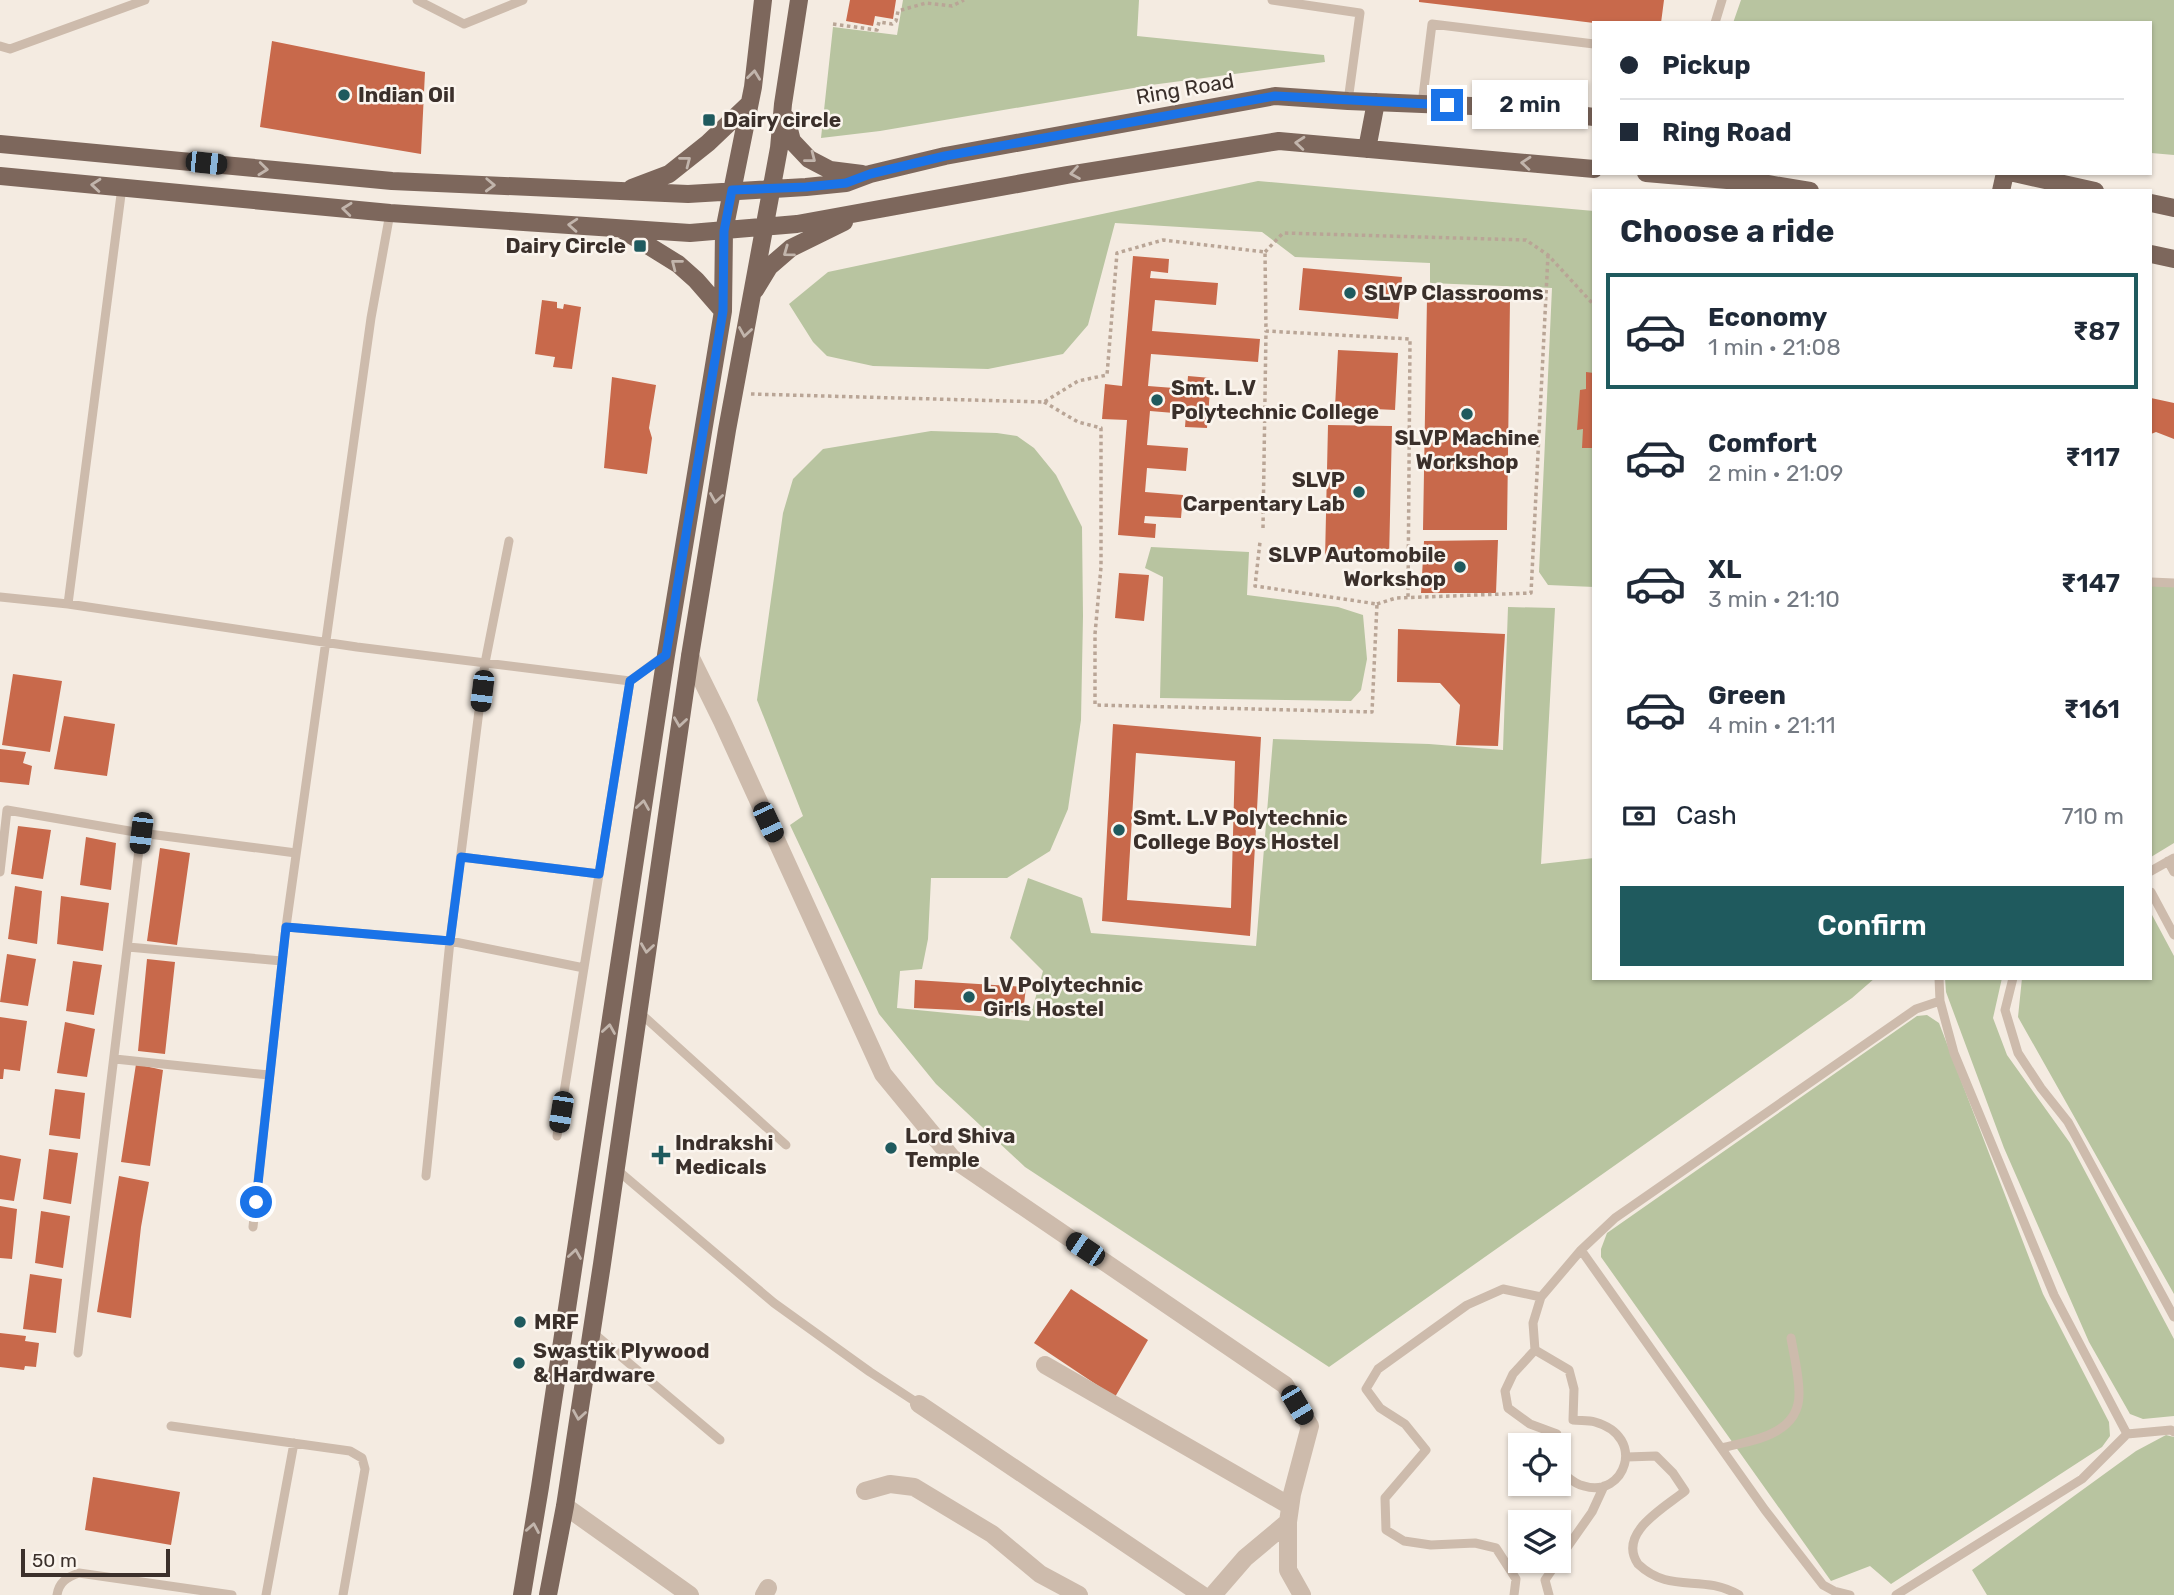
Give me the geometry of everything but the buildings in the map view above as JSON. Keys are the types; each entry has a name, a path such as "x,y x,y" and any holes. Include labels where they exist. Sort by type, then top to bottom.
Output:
{"main road":[{"path":"522,1595 666,655 723,311 724,231 749,104 763,0"},
{"path":"548,1595 565,1506 596,1306 690,656 750,298 779,148 799,0"},
{"name":"Ring Road","path":"0,144 392,181 688,194 846,183 870,174 945,156 1275,96 1521,108 1592,117"},
{"path":"1367,149 1376,102"},
{"path":"626,191 669,174 708,143 749,104"},
{"path":"783,104 792,141 809,159 830,170 870,174"},
{"path":"0,176 390,213 690,233 797,224 1067,174 1279,141 1592,169"},
{"path":"1669,175 1798,189"},
{"path":"2023,175 2086,189"},
{"path":"2152,203 2174,208"},
{"path":"750,298 769,267 791,248 870,210"},
{"path":"620,228 678,264 723,311"},
{"path":"2152,254 2174,259"},
{"path":"666,655 690,656"},
{"path":"568,1304 596,1306"}],"street":[{"path":"690,656 883,1074 952,1158 1285,1385 1310,1426 1289,1514 1288,1570 1302,1595"},
{"path":"1045,1365 1289,1514"},
{"path":"919,1404 1202,1595"},
{"path":"865,1491 890,1484 914,1487 992,1534 1040,1573 1079,1595"},
{"path":"565,1506 690,1595"},
{"path":"1213,1595 1289,1514"}],"lane":[{"path":"0,46 10,49 145,0"},
{"path":"417,0 464,24 504,4 523,0"},
{"path":"1272,0 1360,13 1348,101"},
{"path":"1716,21 1722,0"},
{"path":"1422,104 1432,24 1592,44"},
{"path":"68,604 122,187"},
{"path":"253,1227 286,927 371,318 390,213"},
{"path":"426,1176 450,941 485,663 509,541"},
{"path":"2152,582 2174,583"},
{"path":"0,597 630,681 666,655"},
{"path":"557,1136 630,681"},
{"path":"0,872 4,809 141,833 296,853"},
{"path":"78,1353 141,833"},
{"path":"461,857 599,874"},
{"path":"2152,870 2171,860 2174,872"},
{"path":"2152,894 2174,935"},
{"path":"286,927 450,941 584,968"},
{"path":"128,947 282,961"},
{"path":"1938,980 1940,1001 1954,1054 2054,1295 2127,1434"},
{"path":"2012,980 2005,1010 2018,1053 2068,1122 2174,1317"},
{"path":"1555,1433 1530,1423 1508,1408 1505,1391 1513,1374 1535,1350 1533,1323 1541,1297 1581,1250 1615,1218 1767,1111 1916,1009 1940,1001"},
{"path":"638,1011 786,1145"},
{"path":"115,1059 270,1075"},
{"path":"615,1168 774,1303 919,1404"},
{"path":"1581,1250 1765,1510 1823,1585 1833,1591 1850,1595"},
{"path":"1514,1595 1516,1579 1496,1548 1475,1543 1431,1545 1404,1541 1386,1530 1385,1498 1426,1450 1405,1423 1380,1408 1366,1390 1378,1369 1467,1305 1503,1289 1541,1297"},
{"path":"592,1332 720,1440"},
{"path":"1721,1448 1761,1439 1780,1430 1789,1420 1799,1403 1800,1392 1791,1338"},
{"path":"1535,1350 1569,1370 1574,1389 1573,1420 1595,1422 1610,1429 1623,1439 1627,1457 1622,1474 1604,1486 1592,1511 1571,1541"},
{"path":"171,1426 350,1451 362,1458 365,1469 343,1595"},
{"path":"1896,1595 2082,1479 2127,1434 2171,1430 2174,1432"},
{"path":"266,1595 294,1443"},
{"path":"1627,1457 1656,1456 1673,1473 1685,1491 1649,1519 1634,1536 1632,1556 1644,1573 1662,1589 1689,1591 1717,1587 1739,1595"},
{"path":"1571,1479 1584,1487 1604,1486"},
{"path":"57,1595 58,1588 66,1577 79,1573 232,1595"},
{"path":"1549,1595 1545,1580 1550,1573"}],"path":[{"path":"833,24 877,30 879,22 892,24 896,21 898,11 928,1 952,6 964,0"},
{"path":"1263,528 1265,252 1283,233 1526,240 1548,255 1592,303"},
{"path":"1044,402 1078,381 1107,375 1117,253 1163,240 1265,252"},
{"path":"1259,542 1255,586 1377,604 1396,598 1531,593 1548,255"},
{"path":"1266,331 1410,339 1408,598"},
{"path":"735,394 1044,402 1077,422 1101,428 1101,568 1095,634 1095,705 1372,712 1377,604"}],"green space":[{"path":"903,0 1139,0 1137,36 1324,55 1325,62 1151,85 880,131 821,138 833,27 897,35"},
{"path":"1741,0 2174,0 2174,155 2152,153 2152,21 1734,21"},
{"path":"1258,181 1592,211 1592,587 1548,585 1539,572 1552,288 1430,283 1430,263 1295,257 1262,232 1115,223 1088,325 1063,354 988,369 873,366 827,356 813,342 789,304 828,272"},
{"path":"931,431 1017,436 1034,448 1056,475 1082,527 1081,720 1068,809 1050,851 1007,878 931,878 928,939 922,969 900,971 897,1008 1029,1021 1043,971 1010,938 1028,878 1082,898 1091,933 1256,946 1273,739 1429,744 1503,750 1508,607 1555,608 1541,864 1592,858 1592,980 1873,980 1852,998 1329,1367 1025,1167 936,1084 879,1014 790,825 803,816 757,700 783,513 793,479 823,449"},
{"path":"1151,547 1249,552 1247,595 1338,607 1363,615 1367,659 1361,690 1351,701 1160,698 1163,577 1145,568"},
{"path":"2152,583 2174,584 2174,843 2152,856"},
{"path":"2152,915 2174,956 2174,1294 2018,1017 2022,980 2152,980"},
{"path":"1945,980 2002,980 1993,1018 2007,1055 2070,1143 2174,1339 2174,1416 2143,1419 2130,1414 2089,1342 2004,1148 1946,992"},
{"path":"1927,1015 1939,1023 2043,1294 2109,1422 2110,1436 2102,1447 1891,1584 1870,1566 1831,1581 1601,1257 1601,1249 1607,1233 1917,1016"},
{"path":"2166,1435 2174,1437 2174,1595 1987,1595 1972,1570 2136,1451"}],"place":[{"name":"Indian Oil","path":"344,95"},
{"name":"Dairy circle","path":"709,120"},
{"name":"Dairy Circle","path":"640,246"},
{"name":"SLVP Classrooms","path":"1350,293"},
{"name":"Smt. L.V Polytechnic College","path":"1157,400"},
{"name":"SLVP Machine Workshop","path":"1467,414"},
{"name":"SLVP Carpentary Lab","path":"1359,492"},
{"name":"SLVP Automobile Workshop","path":"1460,567"},
{"name":"Smt. L.V Polytechnic College Boys Hostel","path":"1119,830"},
{"name":"L V Polytechnic Girls Hostel","path":"969,997"},
{"name":"Lord Shiva Temple","path":"891,1148"},
{"name":"Indrakshi Medicals","path":"661,1155"},
{"name":"MRF","path":"520,1322"},
{"name":"Swastik Plywood & Hardware","path":"519,1363"}],"route":[{"path":"256,1202 286,927 450,941 461,857 599,874 630,681 666,655 723,311 724,231 732,190 846,183 870,174 945,156 1275,96 1447,105"}]}
